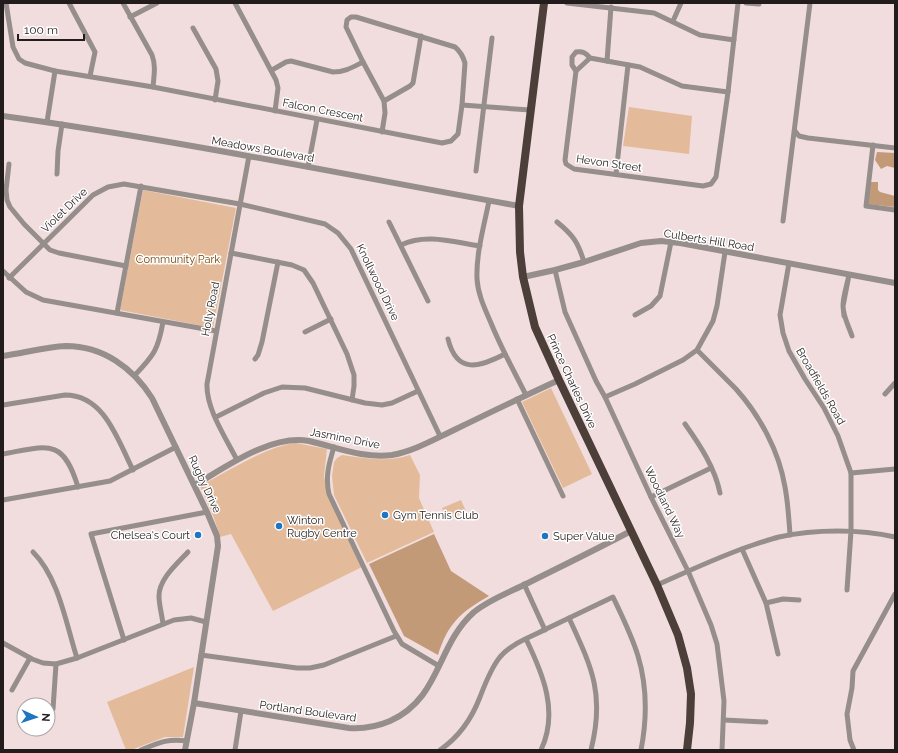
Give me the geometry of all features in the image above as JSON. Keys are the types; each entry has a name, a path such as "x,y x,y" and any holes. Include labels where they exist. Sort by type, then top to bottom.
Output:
{"highway":[{"name":"Prince Charles Drive","path":"544,3 519,206 520,252 523,276 535,327 657,585 678,635 688,668 691,694 687,750"}],"street":[{"name":"Falcon Crescent","path":"6,3 14,47 19,59 25,63 55,71 153,87 316,120 447,143 458,134 462,105 463,57 460,51 455,47 421,36"},
{"path":"69,3 95,52 90,76"},
{"path":"122,3 155,62 153,87"},
{"path":"130,17 158,3"},
{"path":"236,3 272,70 278,88 275,111"},
{"path":"567,3 654,13 700,35 734,40"},
{"path":"673,21 681,3"},
{"path":"576,71 590,58 640,67 682,86 728,92 738,3"},
{"path":"746,3 759,4"},
{"path":"783,221 810,3"},
{"path":"607,61 611,7"},
{"path":"382,132 385,113 384,101 346,27 346,22 349,18 356,17 421,36 413,83 384,101"},
{"path":"193,28 216,69 218,81 215,100"},
{"path":"476,171 492,38"},
{"name":"Hevon Street","path":"590,58 584,52 576,52 572,57 571,62 576,71 565,160 566,164 574,168 703,186 711,184 716,177 728,92"},
{"path":"272,70 286,62 291,61 333,72 340,72 363,62"},
{"path":"616,174 628,64"},
{"path":"47,122 55,71"},
{"path":"462,105 530,110"},
{"name":"Meadows Boulevard","path":"3,116 62,124 249,156 519,206"},
{"path":"308,167 316,120"},
{"path":"57,174 62,124"},
{"path":"795,131 799,136 808,138 895,148"},
{"path":"873,145 866,206 895,210"},
{"name":"Holly Road","path":"238,460 209,402 207,388 216,331 249,156"},
{"path":"9,164 6,190 8,204 24,224 50,250 55,253 126,266"},
{"name":"Violet Drive","path":"10,278 86,202 100,191 112,185 120,184 141,186 240,204"},
{"path":"117,313 141,186"},
{"path":"489,201 480,246 477,276 480,295 505,354 526,395"},
{"name":"Knollwood Drive","path":"240,204 316,221 328,225 341,236 353,254 440,436"},
{"path":"389,222 428,301"},
{"path":"557,222 570,232 580,247 584,262"},
{"path":"401,245 418,239 429,238 480,246"},
{"path":"635,315 651,306 660,296 671,242"},
{"name":"Culberts Hill Road","path":"523,276 555,270 584,262 641,243 671,242 895,283"},
{"path":"605,397 683,360 697,350 713,321 717,306 725,252"},
{"path":"231,253 296,266 306,272 316,286 347,354 353,371 354,386 352,400"},
{"path":"255,359 258,355 262,342 278,262"},
{"name":"Broadfields Road","path":"789,264 780,315 783,333 789,351 824,408 838,436 851,473 851,531 847,590"},
{"name":"Woodland Way","path":"555,270 565,312 651,497 688,571 711,625 717,644 724,701 722,750"},
{"path":"3,271 26,292 44,300 216,331"},
{"path":"850,275 843,306 844,316 852,336"},
{"path":"305,332 331,319"},
{"path":"135,375 155,353 163,322"},
{"path":"448,339 453,353 468,365 486,363 505,354"},
{"name":"Rugby Drive","path":"3,356 55,347 79,347 111,358 120,363 135,375 152,398 207,512 217,536 218,546 194,703 185,750"},
{"path":"697,350 736,390 751,409 767,435 779,462 785,486 790,535"},
{"name":"Jasmine Drive","path":"194,485 238,460 273,445 290,440 309,441 369,455 388,456 409,450 559,380"},
{"path":"886,394 895,383"},
{"path":"216,417 264,393 282,387 305,388 352,400 385,405 418,391"},
{"path":"3,405 65,395 88,400 99,409 106,418 133,470"},
{"path":"517,399 563,496"},
{"path":"685,424 707,457 718,481 720,493"},
{"path":"3,500 110,481 176,447"},
{"path":"334,447 327,473 329,494 396,636 405,646 439,666"},
{"path":"3,454 42,448 56,450 65,457 70,464 78,487"},
{"path":"651,497 711,468"},
{"path":"851,473 895,468"},
{"path":"124,640 91,534 207,512"},
{"name":"Portland Boulevard","path":"194,703 339,727 368,728 393,720 414,706 429,687 453,638 473,613 524,584 631,531"},
{"path":"657,585 727,554 779,537 810,533 851,531 884,534 895,537"},
{"path":"742,549 766,603 778,654"},
{"path":"33,552 44,564 53,582 77,658"},
{"path":"163,624 159,597 161,587 166,578 188,552"},
{"path":"524,584 545,630"},
{"path":"854,750 850,740 847,714 852,688 853,671 895,594"},
{"path":"440,750 456,736 468,721 476,707 492,670 500,657 510,648 613,597 634,644 643,678 645,713 641,750"},
{"path":"766,603 784,599 799,600"},
{"path":"3,643 30,658 43,663 56,664 77,658 163,624 184,618 206,622"},
{"path":"569,618 589,664 596,691 596,720 591,750"},
{"path":"201,655 297,668 310,668 324,665 396,636"},
{"path":"526,639 541,673 549,701 547,730 541,750"},
{"path":"12,690 30,658"},
{"path":"54,697 56,664"},
{"path":"235,750 241,711"},
{"path":"724,720 766,722"},
{"path":"140,750 168,740 187,742"}],"green space":[{"path":"629,107 692,116 689,154 623,146"},
{"name":"Community Park","path":"143,190 236,208 213,328 120,310"},
{"path":"551,388 592,474 563,488 522,402"},
{"name":"Winton Rugby Centre","path":"296,443 327,449 324,476 327,493 362,567 273,611 231,534 220,537 214,518 200,486 260,454 285,445"},
{"name":"Gym Tennis Club","path":"342,455 393,459 410,455 420,475 419,498 434,532 367,563 334,495 332,476 334,462"},
{"path":"461,500 466,511 447,520 442,508"},
{"path":"194,667 183,737 165,737 131,750 126,750 107,702"}],"shaded area":[{"path":"877,152 895,153 895,168 887,166 881,169 875,160"},
{"path":"871,182 878,182 878,190 880,192 895,196 895,207 867,204"},
{"path":"434,534 451,571 489,596 463,613 451,626 438,655 404,636 369,564"}],"place":[{"name":"Gym Tennis Club","path":"385,515"},
{"name":"Winton Rugby Centre","path":"279,526"},
{"name":"Chelsea's Court","path":"198,535"},
{"name":"Super Value","path":"545,536"}]}
